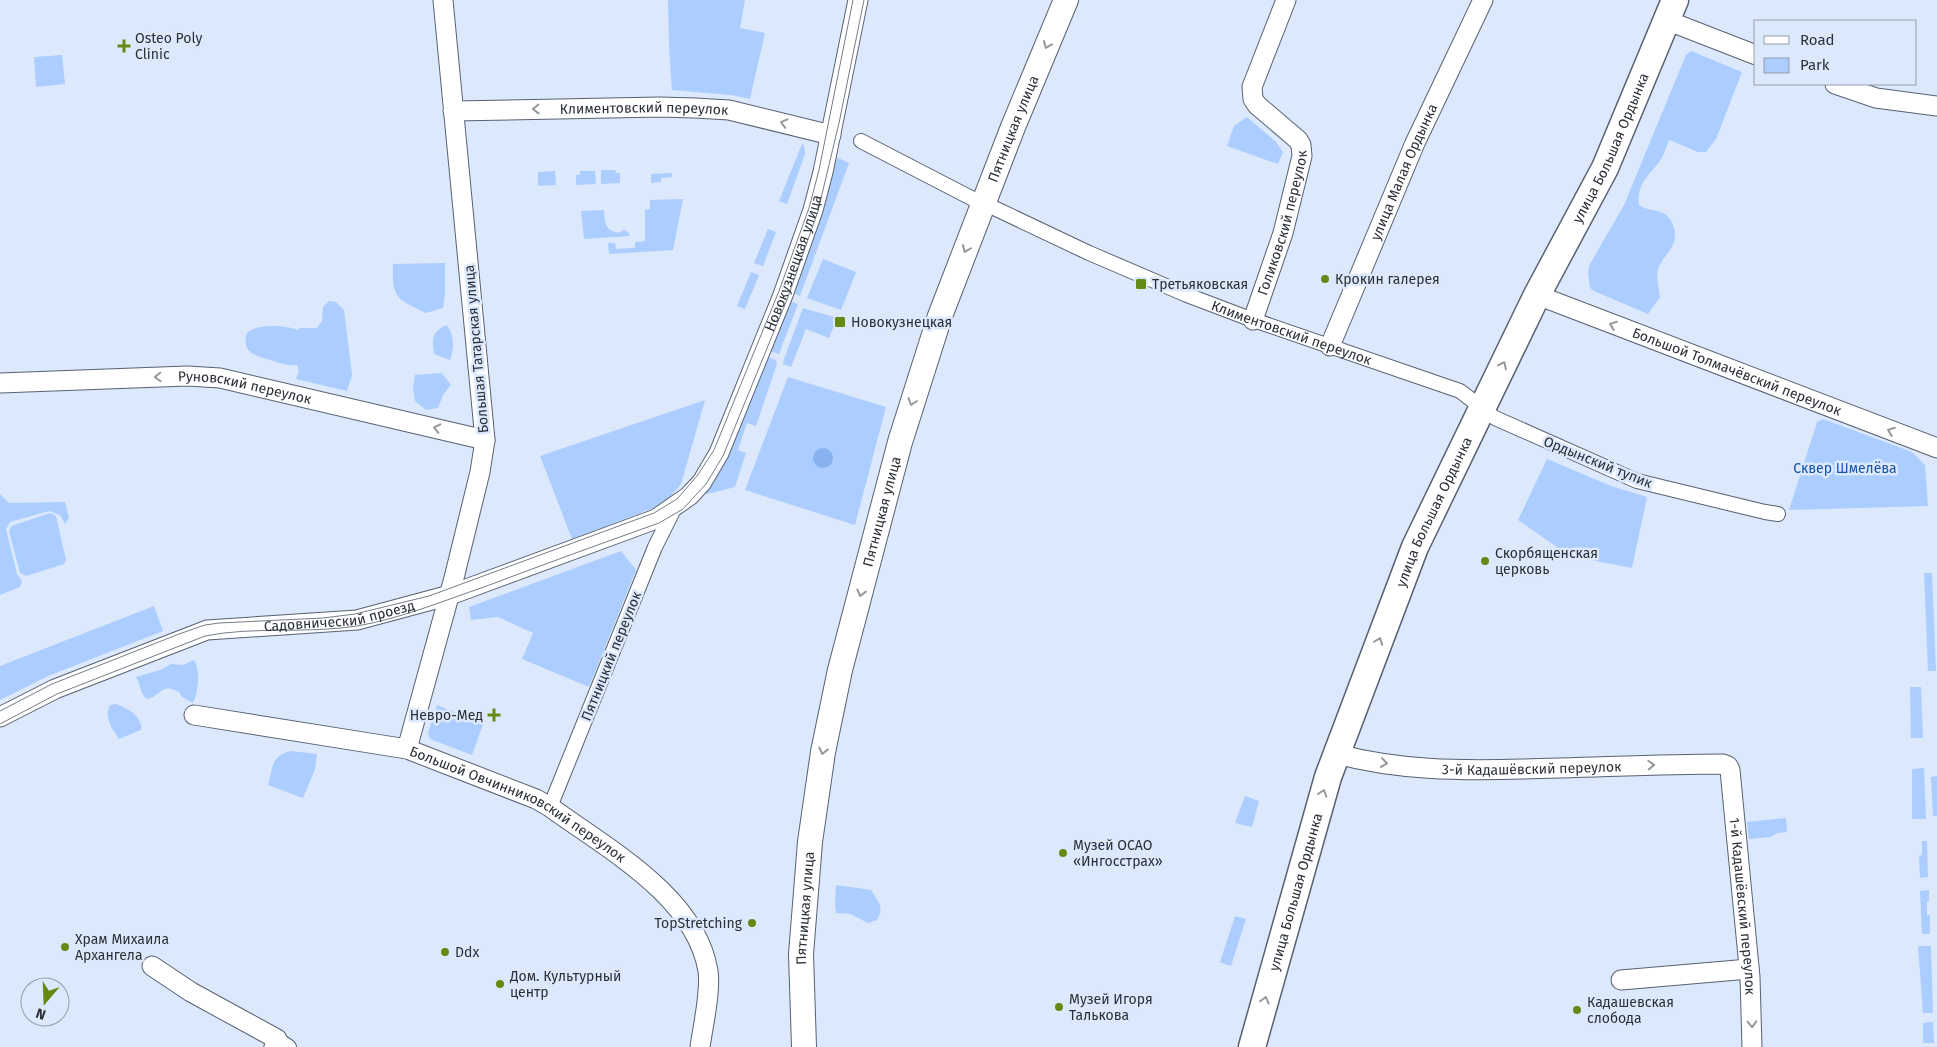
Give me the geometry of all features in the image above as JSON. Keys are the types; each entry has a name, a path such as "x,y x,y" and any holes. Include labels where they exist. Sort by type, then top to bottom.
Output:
{"main road":[{"name":"улица Большая Ордынка","path":"1252,1047 1318,807 1336,754 1415,547 1537,295 1605,168 1670,10"}],"street":[{"name":"Большая Татарская улица","path":"407,749 450,595 480,472 485,440 443,0"},
{"name":"Новокузнецкая улица","path":"676,506 702,482 719,453 794,264 813,210 832,135 858,0"},
{"name":"Пятницкая улица","path":"804,1047 801,954 810,842 823,752 840,670 900,442 938,323 1013,127 1066,0"},
{"name":"Голиковский переулок","path":"1253,320 1283,233 1302,156 1301,145 1298,140 1257,105 1252,93 1252,87 1286,0"},
{"name":"улица Малая Ордынка","path":"1330,346 1415,143 1483,0"},
{"path":"1670,10 1754,54"},
{"path":"1838,85 1876,98 1937,106"},
{"name":"Климентовский переулок","path":"453,112 590,108 695,108 737,112 832,135"},
{"path":"861,141 977,201"},
{"name":"Климентовский переулок","path":"992,207 1114,264 1253,320 1460,391 1482,409"},
{"name":"Большой Толмачёвский переулок","path":"1537,295 1937,448"},
{"name":"Руновский переулок","path":"0,383 187,376 220,378 485,440"},
{"name":"Ордынский тупик","path":"1482,409 1495,418 1538,438 1637,481 1778,514"},
{"name":"Садовнический проезд","path":"0,717 55,689 207,630 324,624 356,620 450,595 656,519 676,506"},
{"name":"Пятницкий переулок","path":"550,807 649,561 676,506"},
{"name":"Большой Овчинниковский переулок","path":"194,715 407,749 536,799 550,807 661,888 687,922 701,949 708,973 700,1047"},
{"name":"3-й Кадашёвский переулок","path":"1336,754 1427,769 1489,770 1673,764 1723,764 1728,766"},
{"name":"1-й Кадашёвский переулок","path":"1728,766 1730,770 1749,969 1752,1047"},
{"path":"152,966 191,992 280,1044"},
{"path":"1621,980 1749,969"}],"green space":[{"path":"668,0 745,0 740,28 765,33 750,99 731,95 672,90"},
{"path":"1691,51 1742,72 1716,139 1706,152 1698,152 1669,140 1663,156 1646,178 1640,190 1639,205 1665,214 1675,230 1673,245 1658,269 1657,279 1660,297 1648,314 1590,288 1588,272 1590,264 1624,205 1686,55"},
{"path":"62,55 65,84 36,87 34,57"},
{"path":"1247,117 1276,142 1283,152 1278,164 1227,146 1234,126"},
{"path":"802,144 804,145 805,154 787,204 779,201"},
{"path":"836,157 849,163 800,296 793,293 821,214"},
{"path":"601,170 615,170 616,173 620,173 620,183 601,184"},
{"path":"555,171 556,185 538,186 538,172"},
{"path":"580,171 595,171 596,184 576,185 576,175 580,175"},
{"path":"672,173 672,177 661,178 661,182 651,183 651,174"},
{"path":"683,199 673,250 609,254 608,243 615,243 616,249 635,248 635,242 645,241 645,210 650,209 650,200"},
{"path":"604,210 605,221 610,229 618,233 624,230 630,236 584,239 581,211"},
{"path":"768,229 776,232 763,266 754,263"},
{"path":"823,259 856,272 841,310 807,298"},
{"path":"445,263 443,308 426,313 408,304 398,296 395,291 393,264"},
{"path":"751,272 759,275 745,309 737,306"},
{"path":"329,301 336,302 344,310 352,375 347,391 296,379 299,371 297,365 284,364 249,351 245,342 247,333 255,328 281,326 299,330 299,328 317,328 322,321 323,307"},
{"path":"790,301 798,304 779,354 770,351"},
{"path":"803,308 837,318 829,338 806,329 791,367 783,364 784,359"},
{"path":"446,325 451,332 453,342 450,360 434,354 433,349 435,334"},
{"path":"768,357 776,360 777,364 756,426 747,423 738,450 746,453 735,487 707,494 704,492"},
{"path":"442,373 451,385 443,395 438,408 426,410 415,401 413,387 415,375"},
{"path":"788,377 886,407 855,525 745,490"},
{"path":"705,400 681,484 669,498 651,509 572,539 540,456"},
{"name":"Сквер Шмелёва","path":"1823,419 1912,452 1925,465 1928,506 1789,510 1817,422"},
{"path":"1547,459 1611,486 1647,497 1632,568 1570,556 1518,520"},
{"path":"0,494 9,503 65,502 69,518 65,524 60,515 49,511 10,522 6,529 17,574 22,581 20,587 0,595"},
{"path":"50,513 56,516 66,560 64,564 26,576 20,573 9,531 11,526"},
{"path":"621,551 636,570 589,687 522,659 533,633 498,617 471,620 469,607"},
{"path":"1924,573 1932,573 1936,671 1928,671"},
{"path":"154,606 163,631 48,676 0,700 0,666"},
{"path":"194,660 198,670 198,681 193,703 182,697 179,692 168,688 147,699 143,695 136,677 160,670 171,664 183,665"},
{"path":"1910,687 1921,687 1923,738 1911,738"},
{"path":"116,704 137,717 140,721 141,730 119,739 108,719 110,705"},
{"path":"437,705 483,724 472,755 430,739 428,733"},
{"path":"291,751 317,754 315,769 303,798 268,785 276,759 284,753"},
{"path":"1924,768 1926,819 1912,819 1912,769"},
{"path":"1937,776 1937,816 1933,816 1931,777"},
{"path":"1245,796 1259,801 1252,827 1235,823"},
{"path":"1786,818 1787,832 1777,833 1771,837 1749,839 1747,822"},
{"path":"1922,841 1927,841 1928,877 1920,878 1919,856 1922,855"},
{"path":"836,885 871,890 880,908 877,920 868,923 850,914 836,913"},
{"path":"1929,890 1927,915 1930,915 1930,934 1922,934 1920,891"},
{"path":"1235,916 1246,919 1231,966 1220,962"},
{"path":"1918,946 1931,946 1933,1013 1923,1013"},
{"path":"1933,1022 1934,1043 1923,1043 1923,1023"}],"shaded area":[{"path":"823,448 830,451 833,458 830,465 823,468 816,465 813,458 816,451"}],"tram line":[{"path":"0,711 52,684 205,625 323,618 355,614 429,596 654,513 677,499 697,476 714,450 779,291 809,208 819,170 853,0"},
{"path":"0,724 57,694 205,636 243,631 319,630 357,626 389,619 484,587 659,523 683,509 706,484 723,456 788,297 818,211 839,123 864,0"}],"place":[{"name":"Osteo Poly Clinic","path":"124,46"},
{"name":"Крокин галерея","path":"1325,279"},
{"name":"Третьяковская","path":"1141,284"},
{"name":"Новокузнецкая","path":"840,322"},
{"name":"Скорбященская церковь","path":"1485,561"},
{"name":"Невро-Мед","path":"494,715"},
{"name":"Музей ОСАО «Ингосстрах»","path":"1063,853"},
{"name":"TopStretching","path":"752,923"},
{"name":"Храм Михаила Архангела","path":"65,947"},
{"name":"Ddx","path":"445,952"},
{"name":"Дом. Культурный центр","path":"500,984"},
{"name":"Музей Игоря Талькова","path":"1059,1007"},
{"name":"Кадашевская слобода","path":"1577,1010"}]}
